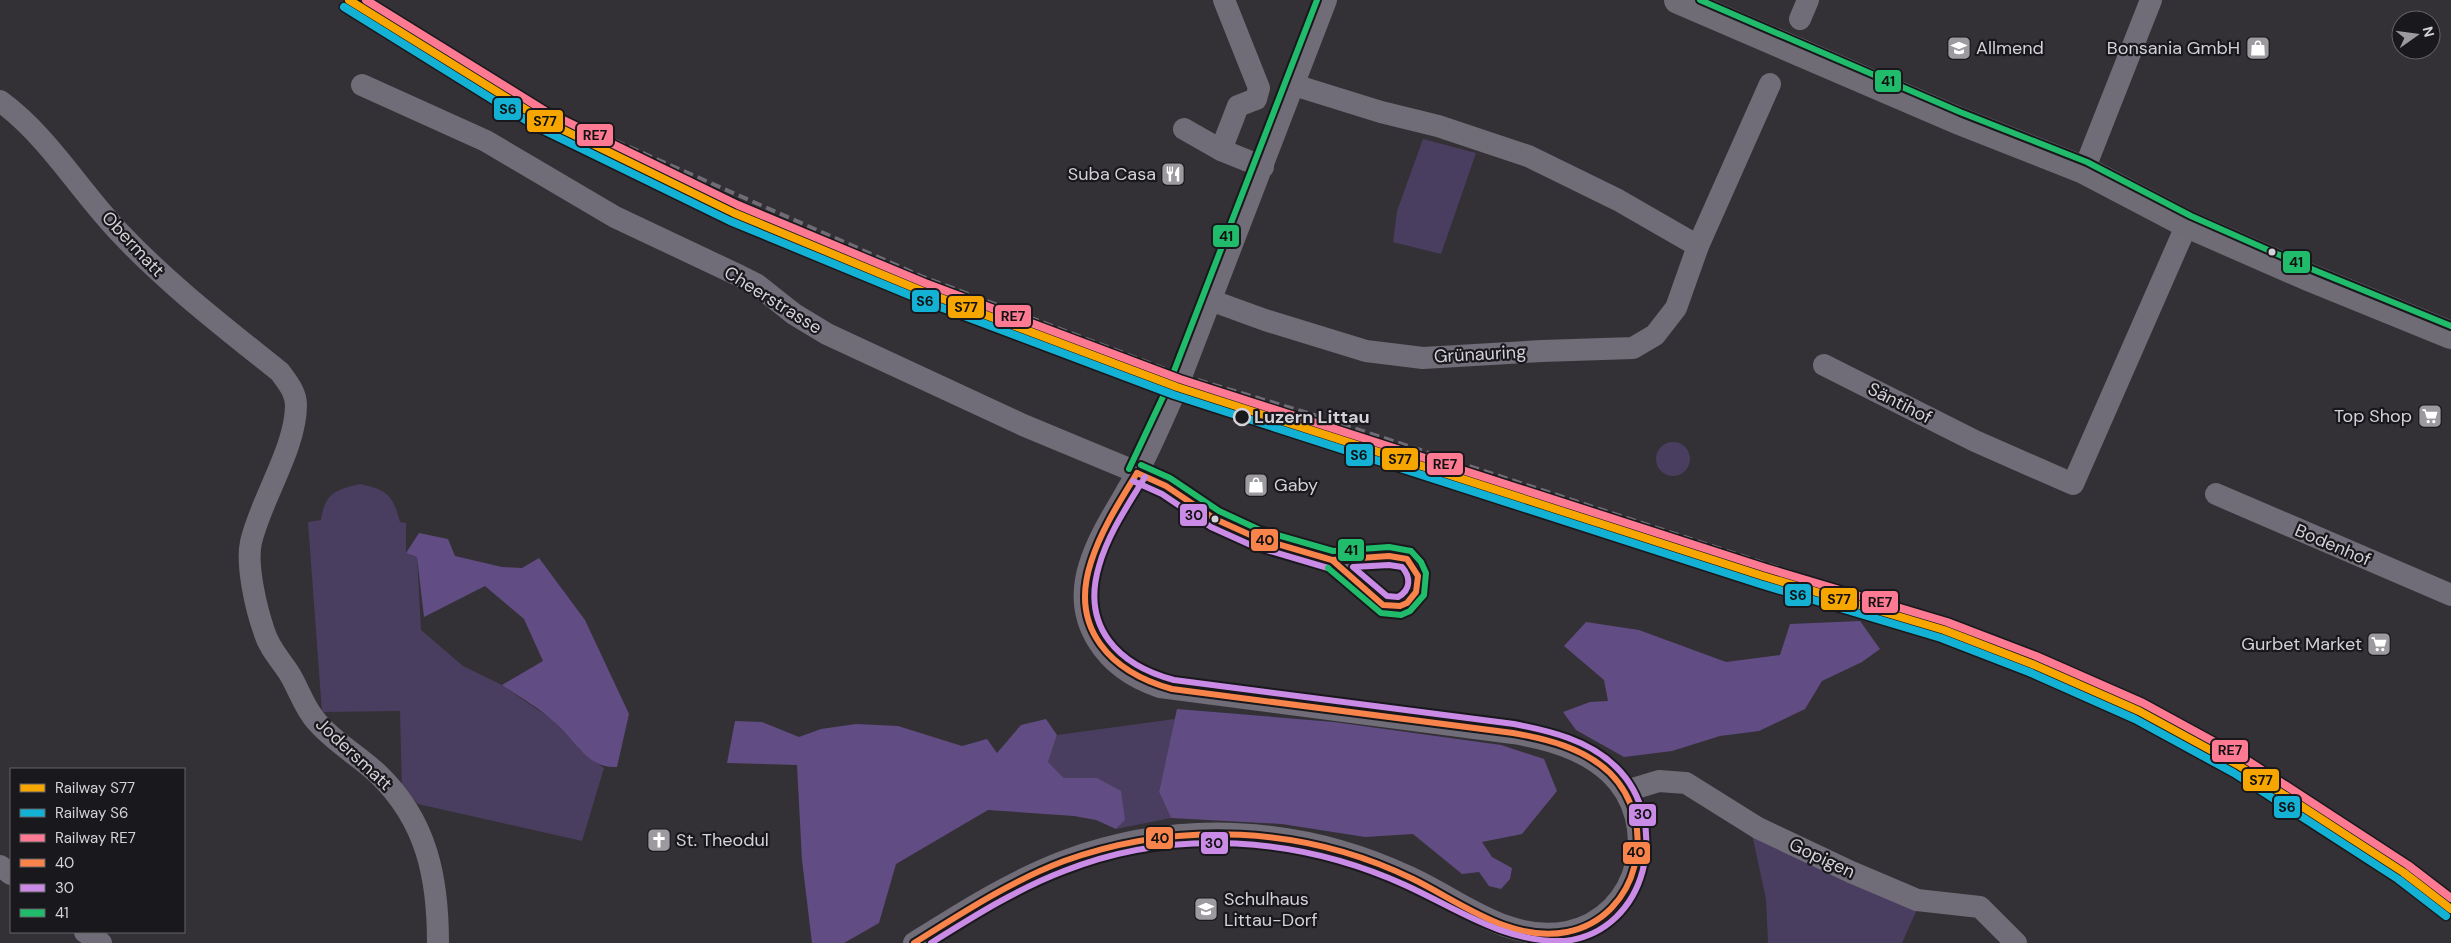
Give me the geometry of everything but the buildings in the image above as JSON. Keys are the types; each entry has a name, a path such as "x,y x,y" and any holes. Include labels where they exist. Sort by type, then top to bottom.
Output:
{"main road":[{"path":"1678,0 1957,120 2084,170 2187,224 2306,276 2451,335"}],"street":[{"path":"1221,150 1238,106 1256,99 1259,88 1224,0"},
{"path":"914,943 1014,885 1070,860 1099,850 1147,839 1219,833 1282,838 1352,853 1410,877 1479,915 1508,928 1540,934 1566,932 1584,927 1617,903 1629,885 1637,862 1639,831 1635,812 1626,791 1611,774 1593,759 1567,746 1535,737 1172,689 1148,683 1126,672 1108,656 1094,634 1087,612 1086,585 1095,549 1137,473 1177,387 1326,0"},
{"path":"2084,170 2152,0"},
{"name":"Grünauring","path":"1210,300 1265,320 1366,350 1422,358 1542,350 1632,348 1655,335 1676,308 1698,246 1770,84"},
{"name":"Cheerstrasse","path":"362,85 486,142 615,217 756,284 801,318 827,334 1023,426 1166,486 1210,516 1238,531 1332,560"},
{"path":"1294,85 1447,129 1528,156 1618,200 1698,246"},
{"name":"Obermatt","path":"0,101 67,167 118,232 178,291 280,372"},
{"path":"1184,129 1221,150 1263,166"},
{"name":"Säntihof","path":"1824,365 1975,441 2073,484 2187,224"},
{"name":"Jodersmatt","path":"280,372 292,388 296,404 293,426 251,543 250,565 264,633 271,648 290,674 308,710 318,723 377,774 398,795 418,827 432,873 436,897 438,943"},
{"name":"Bodenhof","path":"2216,494 2451,595"},
{"name":"Gopigen","path":"1626,791 1659,781 1686,783 1758,828 1859,876 1917,900 1980,907 2016,943"},
{"path":"86,933 101,943"}],"shaded area":[{"path":"1423,139 1476,153 1441,254 1393,242 1397,211"},
{"path":"1673,442 1685,447 1690,459 1685,471 1673,476 1661,471 1656,459 1661,447"},
{"path":"360,484 377,489 388,495 395,506 400,522 406,523 406,553 417,557 421,630 463,666 502,685 554,721 581,751 604,768 582,841 418,804 402,789 400,711 322,712 308,522 321,520 325,504 333,494 344,488"},
{"path":"419,533 448,539 455,556 502,567 522,568 539,558 585,620 629,714 617,767 606,766 589,758 547,716 502,685 543,661 524,619 485,586 424,617 417,557 406,553"},
{"path":"1860,621 1880,649 1862,662 1822,681 1805,709 1759,731 1720,736 1672,751 1624,757 1576,730 1563,712 1590,702 1608,701 1604,680 1564,646 1586,622 1639,630 1726,662 1780,655 1790,624"},
{"path":"1177,709 1334,722 1501,745 1544,759 1557,791 1522,834 1482,842 1492,857 1512,868 1510,879 1501,889 1489,886 1479,872 1462,874 1413,834 1365,837 1282,824 1171,818 1159,792"},
{"path":"1046,719 1057,735 1048,762 1064,778 1097,778 1121,791 1125,820 1116,829 1096,820 1074,816 988,810 896,864 879,923 844,943 812,943 802,860 797,765 727,763 735,721 762,722 799,737 821,729 856,724 898,726 962,746 987,739 997,753 1021,725"},
{"path":"1175,719 1159,792 1171,818 1116,829 1125,820 1097,778 1064,778 1048,762 1057,735"},
{"path":"1752,834 1919,905 1902,943 1768,943 1766,899"}],"railway":[{"path":"350,1 550,112 921,276 1181,375 1308,413 1800,575 1922,618 2032,664"}],"rail line":[{"name":"S77","path":"349,0 541,119 734,213 922,291 1177,387 1763,576 1944,630 2032,664 2139,711 2238,765 2403,872 2451,909"},
{"name":"RE7","path":"366,0 545,111 738,205 925,283 1180,379 1766,568 1947,622 2036,656 2143,703 2242,757 2408,865 2451,898"},
{"name":"S6","path":"344,7 537,127 730,221 919,299 1174,395 1760,584 1941,638 2029,672 2135,719 2234,773 2398,879 2446,916"}],"transit line":[{"name":"41","path":"1129,469 1169,384 1317,0"},
{"name":"41","path":"1700,0 1960,112 2087,162 2191,216 2309,268 2451,326"},
{"name":"41","path":"1141,465 1170,478 1219,511 1260,530 1333,551 1389,547 1411,551 1421,562 1426,573 1424,595 1410,611 1401,615 1381,613 1328,568"},
{"name":"40","path":"1137,473 1166,486 1215,519 1257,538 1332,560"},
{"name":"40","path":"914,943 1006,888 1064,861 1107,848 1151,839 1196,835 1240,835 1285,839 1329,848 1372,861 1413,879 1487,918 1526,932 1546,934 1567,932 1592,923 1612,908 1626,888 1635,866 1638,841 1635,817 1626,794 1610,773 1600,764 1577,751 1539,738 1513,733 1172,689 1150,681 1114,659 1100,644 1091,627 1086,608 1086,586 1095,550 1111,516 1137,473"},
{"name":"30","path":"931,943 1013,895 1064,871 1106,857 1149,848 1192,843 1280,848 1322,856 1364,869 1405,885 1482,923 1522,936 1543,940 1565,941 1593,933 1616,917 1632,896 1643,871 1646,844 1643,816 1633,790 1616,767 1594,750 1581,743 1541,730 1514,724 1174,680 1136,664 1121,653 1109,640 1100,625 1095,607 1095,588 1103,554 1119,520 1145,477"},
{"name":"30","path":"1133,481 1162,494 1211,527 1253,546 1328,568"},
{"name":"40","path":"1389,556 1407,559 1418,576 1416,592 1407,603 1400,606 1383,605 1332,560 1389,556"},
{"name":"30","path":"1389,565 1402,567 1407,575 1407,587 1398,597 1387,596 1353,567 1389,565"}],"place":[{"name":"Allmend","path":"1959,48"},
{"name":"Bonsania GmbH","path":"2258,48"},
{"name":"Suba Casa","path":"1173,174"},
{"name":"Top Shop","path":"2430,416"},
{"name":"Luzern Littau","path":"1242,417"},
{"name":"Gaby","path":"1256,485"},
{"name":"Gurbet Market","path":"2379,644"},
{"name":"St. Theodul","path":"659,840"},
{"name":"Schulhaus Littau-Dorf","path":"1206,909"}]}
